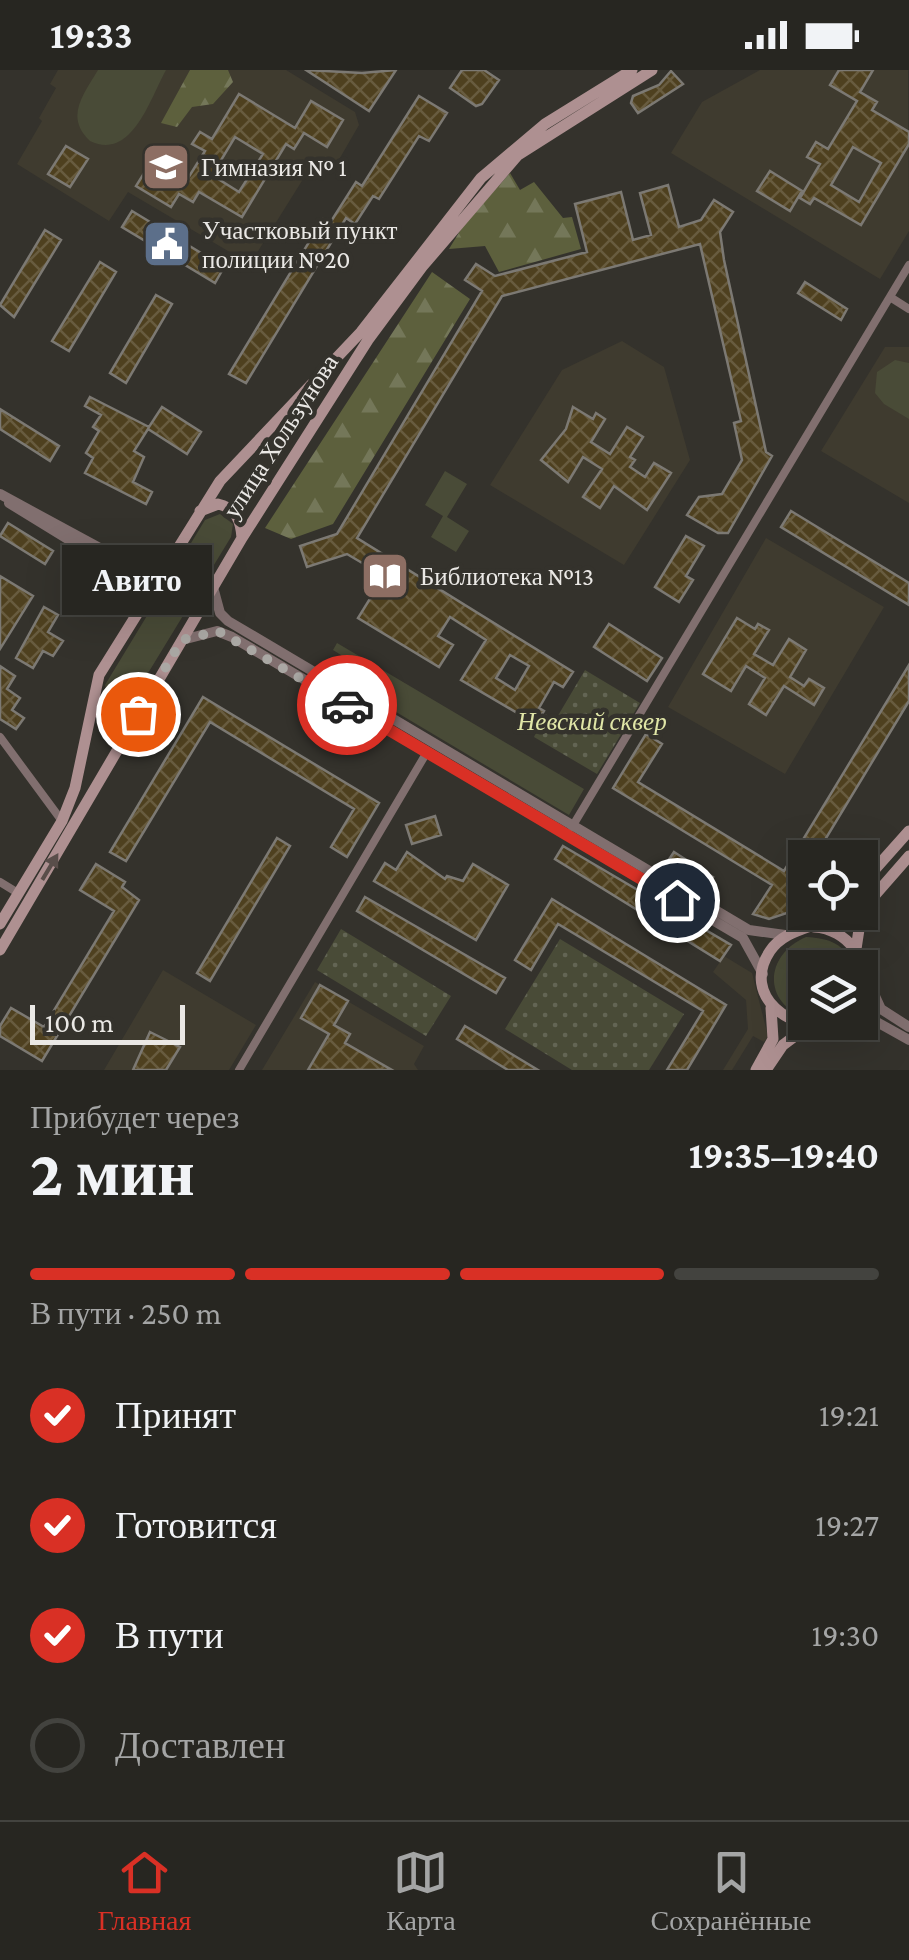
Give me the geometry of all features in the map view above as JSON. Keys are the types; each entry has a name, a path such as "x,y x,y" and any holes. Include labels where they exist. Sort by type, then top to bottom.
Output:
{"main road":[{"name":"улица Хользунова","path":"0,950 242,538 400,296 488,185 518,155 632,70"},
{"name":"улица Хользунова","path":"0,924 62,821 75,788 99,675 220,481 361,332 481,178 512,148 652,70"},
{"path":"316,379 328,377 334,382 335,392"},
{"path":"198,512 218,504 230,509 240,520 242,538"},
{"path":"95,693 97,711 108,720 120,722 138,714"},
{"path":"878,866 909,831"},
{"path":"856,949 862,910 909,856"},
{"path":"756,1070 775,1029 762,974 770,950 785,935 799,930"},
{"path":"829,930 838,932 856,949"},
{"path":"770,1004 788,1021"},
{"path":"766,1070 789,1040"}],"street":[{"path":"570,830 909,264"},
{"path":"890,297 909,309"},
{"path":"0,495 142,572 160,574"},
{"path":"0,495 136,582 148,595"},
{"path":"213,587 220,613 228,621 743,938 762,974"},
{"path":"182,640 218,631 232,637 427,752 748,930 785,935"},
{"path":"0,737 62,821"},
{"path":"239,1070 427,752"},
{"path":"0,882 18,893"},
{"path":"878,1001 881,1008 909,1026"},
{"path":"878,1023 909,1040"}],"shaded area":[{"name":"Гимназия № 1","path":"58,70 286,70 355,112 359,125 333,170 315,160 250,264 128,192 109,221 17,164 42,121 39,118 56,88 50,84"},
{"path":"760,70 908,70 909,231 880,279 671,153 702,102"},
{"path":"622,341 664,367 690,460 624,565 490,485 562,370"},
{"path":"885,347 909,347 909,503 821,451"},
{"path":"766,538 884,607 785,774 668,707"},
{"path":"724,956 752,973 768,1036 764,1042 753,1036 732,1070 723,1070 748,1029 746,1000 713,972"},
{"path":"163,970 256,1025 229,1070 104,1070"},
{"path":"315,982 424,1046 414,1064 418,1070 262,1070"}],"green space":[{"path":"98,70 166,70 138,124 117,142 105,145 90,141 82,132 77,114"},
{"path":"190,70 228,70 233,82 213,104 192,107 177,127 161,123"},
{"path":"510,173 520,190 534,182 563,218 572,217 581,249 499,272 485,246 449,249 463,226"},
{"path":"432,272 470,299 333,524 291,539 265,528"},
{"path":"895,360 909,363 909,419 884,404 875,393 877,372"},
{"path":"445,471 467,484 447,517 469,531 456,552 431,537 443,516 425,505"},
{"path":"220,514 233,524 231,537 131,701 123,708 110,705 105,685 205,520"},
{"path":"337,643 584,789 569,815 339,678 349,660 333,650"},
{"name":"Невский сквер","path":"585,670 640,703 597,774 534,737 545,714 556,719"},
{"path":"341,929 451,996 426,1036 317,970"},
{"path":"806,937 822,939 843,950 788,950 788,1007 775,989 774,978 783,954 793,945"},
{"path":"560,939 684,1014 649,1070 572,1070 505,1029"}],"building":[{"path":"306,70 362,73 396,70 369,111"},
{"path":"462,70 484,70 499,80 482,104 476,106 450,88"},
{"path":"839,70 873,70 860,92 877,102 872,110 909,132 909,144 861,225 814,198 810,204 800,198 820,164 807,157 816,142 828,149 857,101 830,85","holes":["853,147 881,163 859,202 831,185"]},
{"path":"671,71 683,84 638,113 631,103 633,96 659,85"},
{"path":"239,94 295,128 311,101 343,120 327,147 304,133 294,149 286,144 242,217 199,192 193,202 179,194 171,207 136,186 151,162 185,183 205,151 192,144 200,132 212,139","holes":["235,137 263,154 239,192 212,175"]},
{"path":"419,96 447,113 429,141 419,136 379,199 373,196 355,224 346,218 246,383 229,374 323,219 330,223 356,182 362,186"},
{"path":"66,146 88,159 70,187 48,174"},
{"path":"770,171 802,191 790,211 757,191"},
{"path":"668,185 679,227 701,220 714,200 733,212 720,232 724,260 766,452 772,456 728,533 718,533 687,515 699,497 722,494 742,460 734,423 741,421 700,244 502,296 357,538 573,672 563,687 554,682 539,708 544,711 536,724 461,680 486,640 450,617 438,636 453,645 439,667 358,618 376,589 388,596 396,583 347,554 307,567 300,546 337,534 482,291 465,280 476,264 495,276 587,252 575,204 621,192 633,240 651,235 640,193","holes":["510,655 529,666 515,690 496,678"]},
{"path":"132,211 224,267 215,283 122,227"},
{"path":"45,230 61,240 14,317 0,305"},
{"path":"100,262 116,272 69,351 52,341"},
{"path":"805,282 847,309 841,320 798,293"},
{"path":"156,295 172,304 126,383 110,373"},
{"path":"90,397 149,427 162,407 201,432 187,454 148,429 134,451 144,457 133,482 152,492 146,504 85,473 93,458 86,453 99,431 93,427 101,415 85,406"},
{"path":"573,407 593,419 596,413 605,419 591,442 610,454 627,427 643,437 630,457 635,460 630,467 645,477 654,463 671,473 647,510 614,486 600,508 583,497 602,469 583,457 568,482 541,460 566,429"},
{"path":"0,409 59,446 50,461 0,429"},
{"path":"791,511 909,583 909,605 781,527"},
{"path":"8,523 53,551 45,564 0,536"},
{"path":"686,536 704,546 686,576 693,580 679,602 655,587"},
{"path":"0,576 33,596 0,649"},
{"path":"44,607 58,615 48,632 63,641 53,656 43,651 33,668 16,658"},
{"path":"737,618 755,629 758,624 769,630 754,654 773,665 789,639 806,650 790,677 804,686 809,679 824,688 814,705 784,686 766,715 749,704 765,678 746,666 731,691 703,674"},
{"path":"609,624 662,658 647,681 594,647"},
{"path":"909,665 909,701 825,840 803,840"},
{"path":"0,666 15,676 7,689 20,698 12,710 24,718 16,729 0,719"},
{"path":"203,697 379,803 347,857 331,847 354,809 210,722 126,861 110,852"},
{"path":"338,716 378,734 371,746 332,724"},
{"path":"646,734 662,744 638,782 784,871 788,864 788,913 769,919 753,914 772,885 613,788"},
{"path":"435,816 441,835 412,844 406,825"},
{"path":"277,838 290,846 210,981 197,973"},
{"path":"563,846 731,945 720,961 555,859"},
{"path":"407,852 445,879 447,876 463,881 473,864 508,885 476,940 374,881 385,863 396,870"},
{"path":"674,852 713,877 707,886 668,861"},
{"path":"96,864 125,882 122,887 139,900 42,1061 0,1036 0,1026 11,1008 44,1027 114,911 80,890"},
{"path":"365,897 505,978 496,993 357,911"},
{"path":"552,899 726,1005 687,1070 667,1070 703,1011 558,924 531,970 515,960"},
{"path":"320,985 348,1001 334,1025 350,1034 345,1043 392,1070 308,1070 329,1034 301,1018"},
{"path":"465,1026 538,1070 508,1070 457,1039"},
{"path":"150,1032 180,1047 166,1070 133,1070"}],"way so far":[{"path":"138,714 182,640 218,631 347,705"}],"place":[{"name":"Гимназия № 1","path":"166,167"},
{"name":"Участковый пункт полиции №20","path":"167,244"},
{"name":"Библиотека №13","path":"385,576"},
{"name":"Авито","path":"138,714"}],"route":[{"path":"347,705 677,900"}]}
